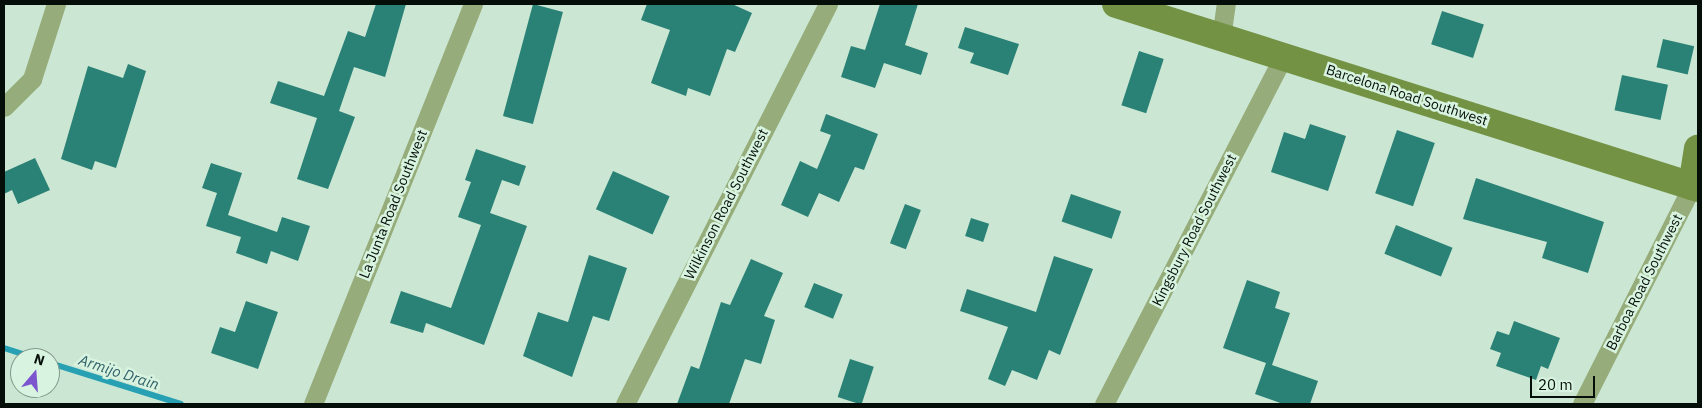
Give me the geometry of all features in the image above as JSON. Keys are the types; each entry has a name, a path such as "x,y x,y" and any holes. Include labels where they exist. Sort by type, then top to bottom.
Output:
{"street":[{"path":"4,106 32,79 56,4"},
{"name":"La Junta Road Southwest","path":"313,404 473,4"},
{"name":"Wilkinson Road Southwest","path":"625,404 828,4"},
{"name":"Barcelona Road Southwest","path":"1116,4 1695,187"},
{"path":"1221,38 1226,4"},
{"name":"Kingsbury Road Southwest","path":"1104,404 1284,56"},
{"path":"1695,187 1698,148"},
{"name":"Barboa Road Southwest","path":"1582,404 1695,187"}],"building":[{"path":"376,4 406,4 385,77 354,67 339,111 355,117 328,189 297,179 317,118 270,103 278,81 324,96 348,31 365,37"},
{"path":"533,4 563,12 533,124 503,116"},
{"path":"647,4 732,4 752,13 735,52 727,49 710,96 688,88 686,96 651,83 670,30 641,20"},
{"path":"880,4 918,4 905,45 928,53 921,75 884,63 875,88 841,77 851,46 865,50"},
{"path":"1442,11 1484,25 1473,58 1431,44"},
{"path":"965,27 1019,44 1008,75 970,63 974,53 958,48"},
{"path":"1663,39 1694,46 1688,74 1656,67"},
{"path":"1139,51 1164,59 1146,113 1121,105"},
{"path":"128,64 146,71 116,168 95,161 92,170 61,159 88,66 123,78"},
{"path":"1622,75 1668,85 1660,120 1615,110"},
{"path":"826,114 878,134 864,170 855,167 839,202 819,193 808,217 781,205 800,161 817,169 831,135 820,131"},
{"path":"1310,124 1346,136 1328,191 1271,172 1284,132 1305,139"},
{"path":"1397,130 1435,143 1413,206 1375,193"},
{"path":"476,149 526,166 519,186 502,180 490,213 527,226 484,345 426,323 423,333 390,323 401,291 451,308 481,225 458,217 471,182 465,180"},
{"path":"35,158 50,190 18,204 12,190 4,194 4,172"},
{"path":"211,163 242,173 228,215 277,232 282,217 310,226 298,261 271,251 267,264 236,253 241,237 206,226 217,193 202,188"},
{"path":"613,171 670,196 653,235 596,209"},
{"path":"1476,178 1604,222 1588,273 1542,258 1547,242 1463,219"},
{"path":"1071,194 1121,211 1112,239 1062,221"},
{"path":"905,204 921,210 906,249 890,243"},
{"path":"971,218 989,224 983,242 965,236"},
{"path":"1396,225 1453,248 1441,277 1384,254"},
{"path":"589,255 627,268 609,321 593,316 572,377 523,356 538,312 568,322"},
{"path":"1054,256 1093,269 1060,355 1049,350 1037,380 1012,370 1005,386 988,379 1008,327 960,311 967,289 1036,312"},
{"path":"751,259 783,273 764,316 775,320 761,364 745,359 729,404 677,404 691,366 699,369 721,302 730,305"},
{"path":"1247,280 1280,292 1275,308 1290,313 1272,365 1318,381 1310,404 1283,404 1255,394 1266,363 1223,348"},
{"path":"814,283 843,295 833,319 804,307"},
{"path":"246,301 278,312 258,369 211,353 220,327 235,332"},
{"path":"1514,321 1560,338 1548,369 1541,366 1536,380 1496,366 1501,353 1490,349 1497,331 1509,335"},
{"path":"850,359 874,367 862,404 838,397"}],"waterway":[{"name":"Armijo Drain","path":"4,348 10,350"},
{"name":"Armijo Drain","path":"60,366 181,404"}]}
